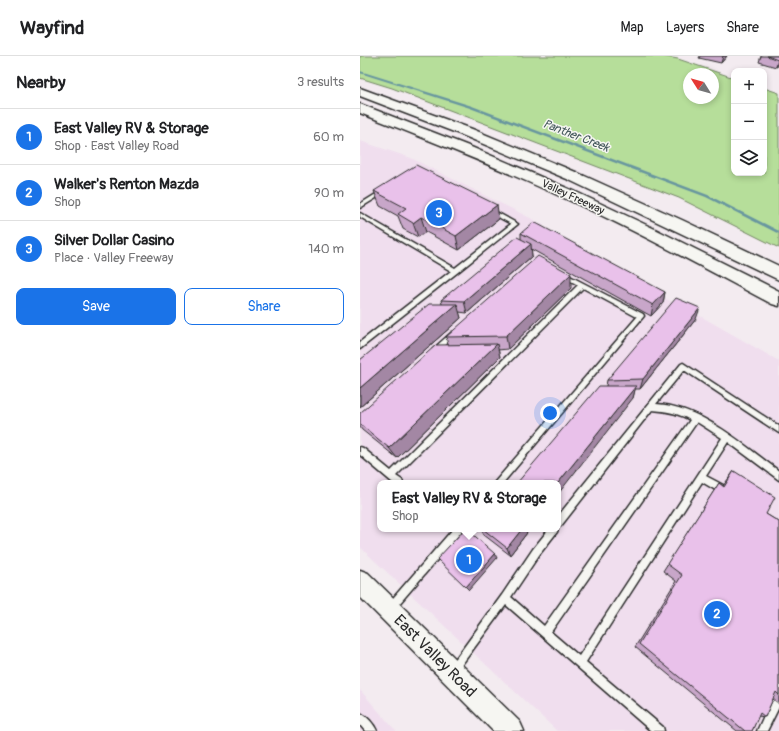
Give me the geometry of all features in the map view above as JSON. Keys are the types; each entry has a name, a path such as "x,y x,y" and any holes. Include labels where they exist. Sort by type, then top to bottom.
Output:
{"highway":[{"name":"Valley Freeway","path":"360,87 447,118 597,179 779,265"},
{"path":"360,92 435,119 597,186 779,274"},
{"name":"Valley Freeway","path":"360,108 458,146 571,195 704,260 779,299"}],"street":[{"name":"East Valley Road","path":"360,581 511,731"}],"lane":[{"path":"360,206 391,187"},
{"path":"360,346 515,224 483,207"},
{"path":"360,215 456,271"},
{"path":"501,480 641,316 556,272"},
{"path":"391,476 582,285"},
{"path":"431,354 460,329"},
{"path":"561,519 683,366 779,430"},
{"path":"650,407 656,406 674,409 711,427 779,476"},
{"path":"545,633 695,419"},
{"path":"580,663 726,438"},
{"path":"360,450 396,480"},
{"path":"701,476 722,489"},
{"path":"389,610 455,532"},
{"path":"451,672 552,532"},
{"path":"505,598 659,731"},
{"path":"762,731 776,702"},
{"path":"360,718 372,731"}],"shaded area":[{"path":"360,141 411,158 544,225 535,233 702,317 779,361 779,731 557,731 360,547"},
{"path":"360,690 396,731 360,731"}],"green space":[{"path":"360,56 661,56 678,59 705,68 683,68 683,104 719,104 719,73 731,77 731,176 767,176 767,89 779,93 779,248 679,198 392,88 360,78"}],"building":[{"path":"767,56 779,56 779,59 778,60"},
{"path":"416,165 497,205 456,236 421,217 413,223 398,214 406,208 374,191"},
{"path":"534,222 665,292 653,305 521,233"},
{"path":"517,237 531,244 464,301 441,300"},
{"path":"538,256 571,274 506,336 446,337"},
{"path":"676,298 700,308 643,379 607,380"},
{"path":"429,304 457,304 360,388 360,360"},
{"path":"497,344 389,448 360,424 360,413 436,345"},
{"path":"599,386 636,386 560,480 520,480"},
{"path":"734,471 775,497 766,514 779,522 779,695 776,692 765,717 760,713 752,731 745,731 639,644 682,575 667,564 719,483 724,487"},
{"path":"462,532 470,532 495,554 466,587 437,559"},
{"path":"487,532 520,532 507,548"}],"waterway":[{"name":"Panther Creek","path":"360,72 471,107 707,196 779,233"}],"place":[{"name":"Silver Dollar Casino","path":"439,213"},
{"name":"East Valley RV & Storage","path":"469,560"},
{"name":"Walker's Renton Mazda","path":"717,614"}]}
